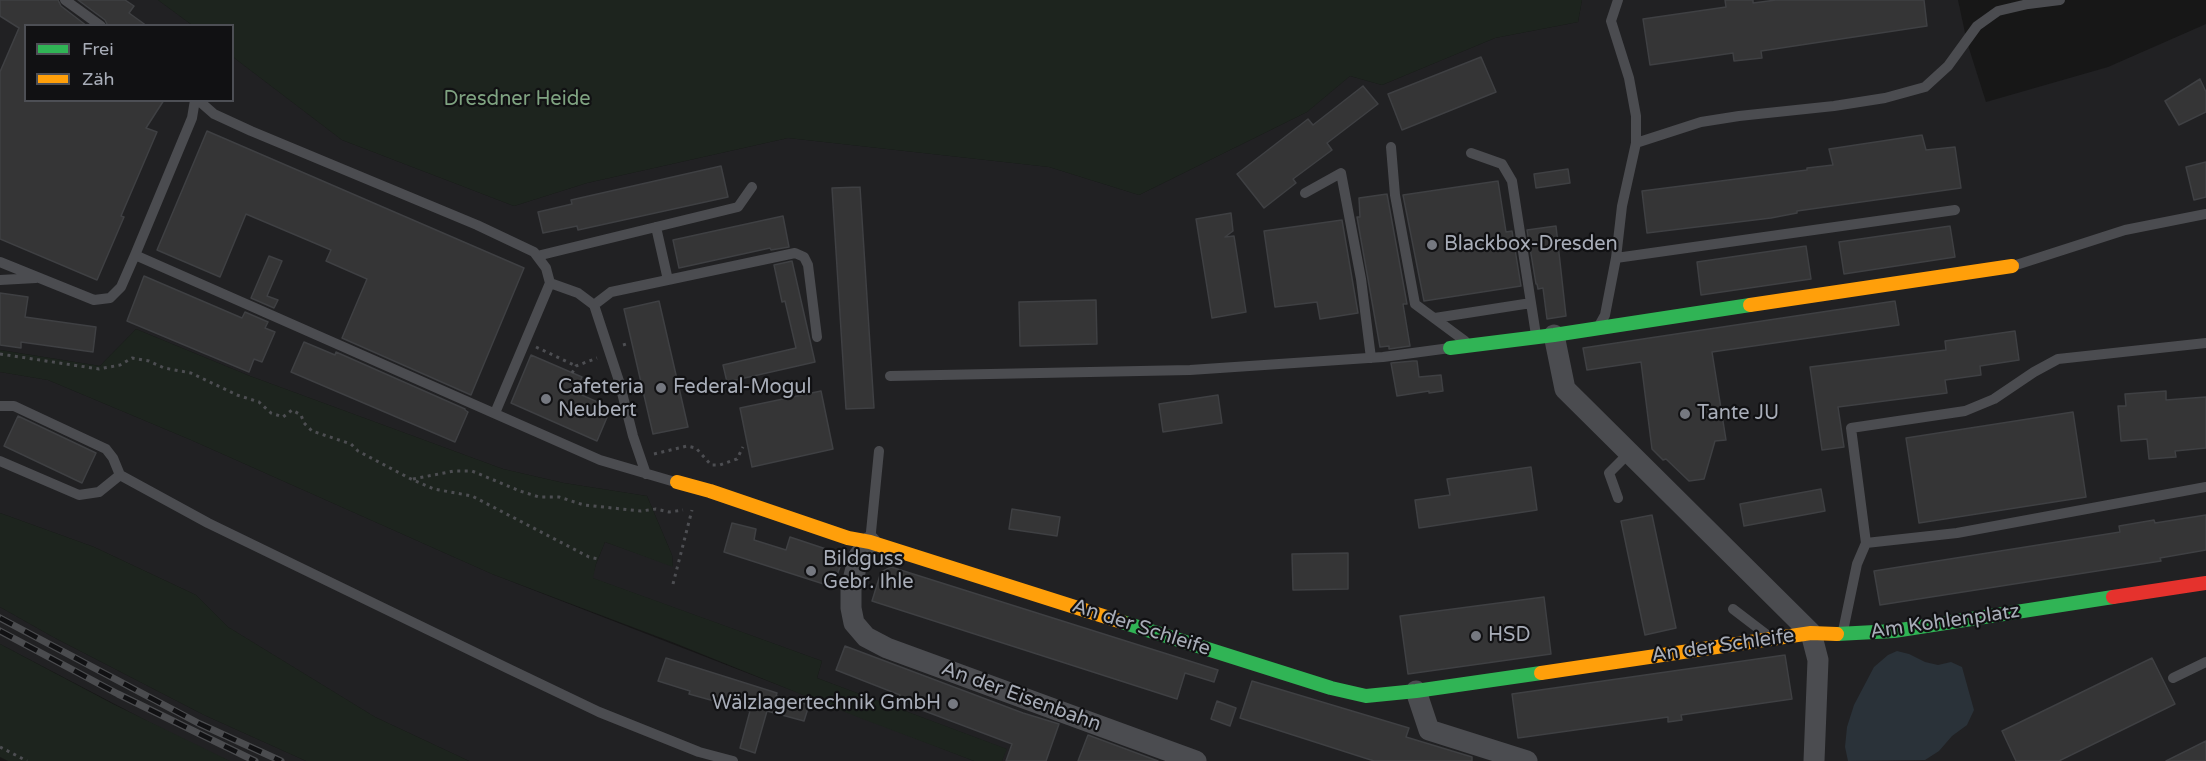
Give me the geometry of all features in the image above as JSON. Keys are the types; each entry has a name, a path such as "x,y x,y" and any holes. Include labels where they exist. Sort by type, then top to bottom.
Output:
{"street":[{"path":"1450,348 1545,336 2012,266"},
{"name":"An der Schleife","path":"1545,336 1565,389 1811,633"},
{"name":"An der Schleife","path":"677,482 848,538 870,542 1331,688 1366,696 1416,691 1811,633"},
{"name":"An der Eisenbahn","path":"870,542 859,556 851,588 854,623 866,638 887,648 1196,761"},
{"name":"Am Kohlenplatz","path":"1811,633 1894,631 2206,583"},
{"path":"1811,633 1818,660 1814,761"},
{"path":"1416,691 1430,730 1527,761"}],"lane":[{"path":"65,0 98,24"},
{"path":"1598,328 1605,315 1616,258 1622,206 1636,143 1636,116 1629,78 1611,21 1618,0"},
{"path":"1636,143 1701,122 1834,106 1885,98 1925,87 1948,66 1977,26 1998,11 2060,0"},
{"path":"0,262 94,300 110,298 121,287 135,255 192,118 196,102"},
{"path":"199,102 214,114 232,123 477,225 534,252 546,268 550,283 495,412"},
{"path":"1391,147 1395,195 1415,304 1471,346"},
{"path":"1471,153 1502,164 1512,181 1531,303 1545,336"},
{"path":"1305,193 1341,173 1371,358"},
{"path":"537,256 738,207 752,187"},
{"path":"1616,258 1955,210"},
{"path":"2012,266 2125,230 2206,214"},
{"path":"656,227 668,280"},
{"path":"594,305 611,292 795,253 804,257 808,265 817,337"},
{"path":"135,255 600,460 677,482"},
{"path":"0,280 39,278"},
{"path":"550,283 578,293 594,305 646,474"},
{"path":"1436,318 1531,303"},
{"path":"1843,634 1857,564 1866,543 1851,429 1965,411 1994,399 2058,359 2206,343"},
{"path":"890,376 1190,370 1371,358 1450,348"},
{"path":"0,406 14,406 106,448 120,475 208,523 599,712 699,752 733,761"},
{"path":"870,542 879,451"},
{"path":"1618,498 1610,473 1629,453"},
{"path":"0,461 79,495 99,492 120,475"},
{"path":"1866,543 1957,533 2206,487"},
{"path":"1732,609 1772,639"},
{"path":"2173,678 2206,662"}],"path":[{"path":"525,342 576,366"},
{"path":"623,345 630,343"},
{"path":"0,354 99,369 120,365 132,358 190,373 237,395 259,402 271,412 283,417 292,410 301,415 304,423 312,431 351,444 358,451 434,489 472,496 589,557 598,559"},
{"path":"572,373 576,366 610,354"},
{"path":"654,454 687,446 696,448 711,465 720,465 737,459 742,447"},
{"path":"411,479 421,479 454,471 472,471 539,497 559,497 584,505 669,512 692,507 673,584"},
{"path":"0,747 27,761"}],"shaded area":[{"path":"0,0 158,0 191,24 24,24 24,102 234,102 234,58 342,140 514,206 587,183 788,138 1049,167 1139,195 1307,112 1350,76 1382,85 1495,38 1578,22 1582,0 1958,0 1967,42 1986,102 2108,67 2206,24 2206,761 1002,761 1006,749 817,678 822,661 592,578 605,542 673,566 672,555 647,496 564,483 503,469 250,376 136,329 100,366 0,350"},
{"path":"0,372 48,380 191,440 492,574 974,761 469,761 375,717 228,627 196,595 94,547 0,513"},
{"path":"0,607 204,715 306,761 229,761 191,744 0,644"},
{"path":"1897,651 1925,662 1938,665 1951,662 1962,667 1974,710 1967,725 1952,736 1939,751 1925,760 1848,761 1845,747 1847,727 1854,705 1874,667 1888,655"}],"green space":[{"name":"Dresdner Heide","path":"158,0 1582,0 1578,22 1495,38 1382,85 1350,76 1307,112 1139,195 1049,167 788,138 587,183 514,206 342,140 234,58 234,24 191,24"},
{"path":"136,329 250,376 503,469 564,483 647,496 672,555 673,567 605,542 593,578 822,661 817,678 1007,749 1002,761 974,761 860,718 672,642 492,574 191,440 48,380 0,372 0,350 100,366"},
{"path":"0,513 94,547 196,595 228,627 375,717 469,761 306,761 204,715 53,637 0,607"},
{"path":"0,644 113,704 230,761 8,761 0,757"}],"building":[{"path":"0,0 58,0 61,6 84,24 24,24 24,102 163,102 146,128 157,132 121,216 124,217 97,280 0,239 0,72 19,28 0,16"},
{"path":"78,0 125,0 134,6 129,13 144,24 107,24 105,20"},
{"path":"1725,0 1753,0 1753,3 1776,0 1924,0 1927,26 1761,51 1762,58 1734,61 1733,53 1650,65 1643,19 1726,7"},
{"path":"1481,57 1496,92 1402,130 1388,94"},
{"path":"2200,79 2206,92 2206,112 2179,125 2165,101"},
{"path":"1363,86 1378,104 1327,143 1332,150 1293,179 1296,183 1264,208 1237,174 1308,119 1313,125"},
{"path":"207,131 524,268 471,395 342,338 367,279 326,261 331,250 246,214 220,277 157,250"},
{"path":"1922,135 1926,150 1955,147 1961,188 1797,211 1797,213 1771,218 1647,233 1642,191 1833,165 1829,149"},
{"path":"2206,162 2206,197 2194,200 2186,167"},
{"path":"721,166 728,197 578,230 577,226 543,233 538,212 572,204 571,200"},
{"path":"1568,169 1570,183 1536,188 1534,174"},
{"path":"1498,181 1506,232 1512,231 1521,286 1424,301 1403,195"},
{"path":"860,187 874,408 846,409 832,188"},
{"path":"1387,194 1407,304 1403,304 1410,346 1389,349 1389,346 1380,347 1357,217 1360,217 1359,198"},
{"path":"1231,213 1233,231 1225,237 1234,236 1246,312 1212,318 1196,219"},
{"path":"783,216 789,247 771,250 770,248 679,268 673,240"},
{"path":"1342,220 1358,313 1320,319 1317,302 1275,307 1264,231"},
{"path":"1556,226 1566,316 1547,319 1543,288 1538,289 1536,284 1527,230"},
{"path":"1950,226 1955,257 1844,274 1839,242"},
{"path":"1806,246 1811,279 1701,295 1697,262"},
{"path":"269,256 282,261 267,296 278,300 274,308 251,298"},
{"path":"792,261 815,362 727,382 723,365 796,348 774,265"},
{"path":"144,276 242,318 245,312 268,322 265,328 275,332 262,362 254,359 249,372 127,321"},
{"path":"0,293 28,297 25,317 96,327 93,352 21,342 21,348 0,345"},
{"path":"1096,300 1097,344 1020,346 1019,302"},
{"name":"Federal-Mogul","path":"659,301 688,427 653,434 624,309"},
{"path":"1895,301 1899,325 1712,352 1726,440 1715,441 1704,479 1689,481 1652,449 1641,362 1587,370 1583,348"},
{"path":"2015,331 2019,360 1980,366 1981,375 1945,380 1947,393 1838,407 1844,447 1822,450 1810,367 1946,350 1945,341"},
{"path":"304,342 335,355 336,352 465,409 468,412 455,442 291,372"},
{"name":"Cafeteria Neubert","path":"531,355 582,377 575,392 611,408 597,441 511,403"},
{"path":"1417,361 1419,377 1441,375 1443,391 1397,396 1391,363"},
{"path":"821,391 833,449 752,467 740,408"},
{"path":"2166,391 2166,400 2206,397 2206,448 2175,451 2176,457 2149,459 2147,439 2121,441 2118,406 2126,406 2125,394"},
{"path":"1218,395 1222,423 1163,432 1159,404"},
{"path":"2073,412 2086,497 1919,523 1906,438"},
{"path":"18,416 96,453 82,483 4,446"},
{"path":"1531,467 1537,510 1419,528 1415,500 1450,495 1447,479"},
{"path":"1821,489 1825,511 1744,526 1740,504"},
{"path":"1012,509 1060,517 1057,536 1009,529"},
{"path":"1652,515 1676,628 1645,635 1621,521"},
{"path":"2206,515 2206,550 2160,558 2161,561 1880,605 1874,571 2120,532 2119,526 2154,520 2155,523"},
{"name":"Bildguss Gebr. Ihle","path":"732,523 756,529 754,540 786,550 790,537 844,555 833,587 724,552"},
{"path":"1348,553 1348,589 1293,590 1292,554"},
{"path":"891,567 1218,670 1214,682 1185,673 1177,699 872,601 881,572"},
{"name":"HSD","path":"1544,597 1551,654 1408,674 1400,616"},
{"path":"845,646 1023,713 1059,724 1046,761 1006,761 1012,744 898,701 900,695 836,670"},
{"path":"1785,655 1792,699 1681,715 1682,720 1668,722 1668,717 1518,738 1512,694"},
{"path":"666,658 809,705 804,721 767,711 755,753 740,748 750,711 689,694 690,691 658,681"},
{"path":"2152,658 2175,704 2059,761 2016,761 2002,731"},
{"path":"1252,681 1409,728 1406,737 1472,757 1472,761 1374,761 1240,718"},
{"path":"1217,701 1236,708 1230,726 1211,719"},
{"path":"1088,735 1158,761 1078,761"},
{"path":"2206,741 2206,761 2166,761"}],"railway":[{"path":"0,618 200,724 281,761"},
{"path":"0,631 118,694 255,761"}],"traffic: fast":[{"path":"1450,348 1554,335 1750,305"},
{"path":"1837,634 1894,631 2113,597"},
{"path":"1122,622 1331,688 1366,696 1541,673"}],"traffic: slow":[{"path":"1750,305 2012,266"},
{"path":"677,482 848,538 870,542 1122,622"},
{"path":"1541,673 1811,633 1837,634"}],"traffic: jam":[{"path":"2113,597 2206,583"}],"place":[{"name":"Blackbox-Dresden","path":"1432,245"},
{"name":"Federal-Mogul","path":"661,388"},
{"name":"Cafeteria Neubert","path":"546,399"},
{"name":"Tante JU","path":"1685,414"},
{"name":"Bildguss Gebr. Ihle","path":"811,571"},
{"name":"HSD","path":"1476,636"},
{"name":"Wälzlagertechnik GmbH","path":"953,704"}]}
